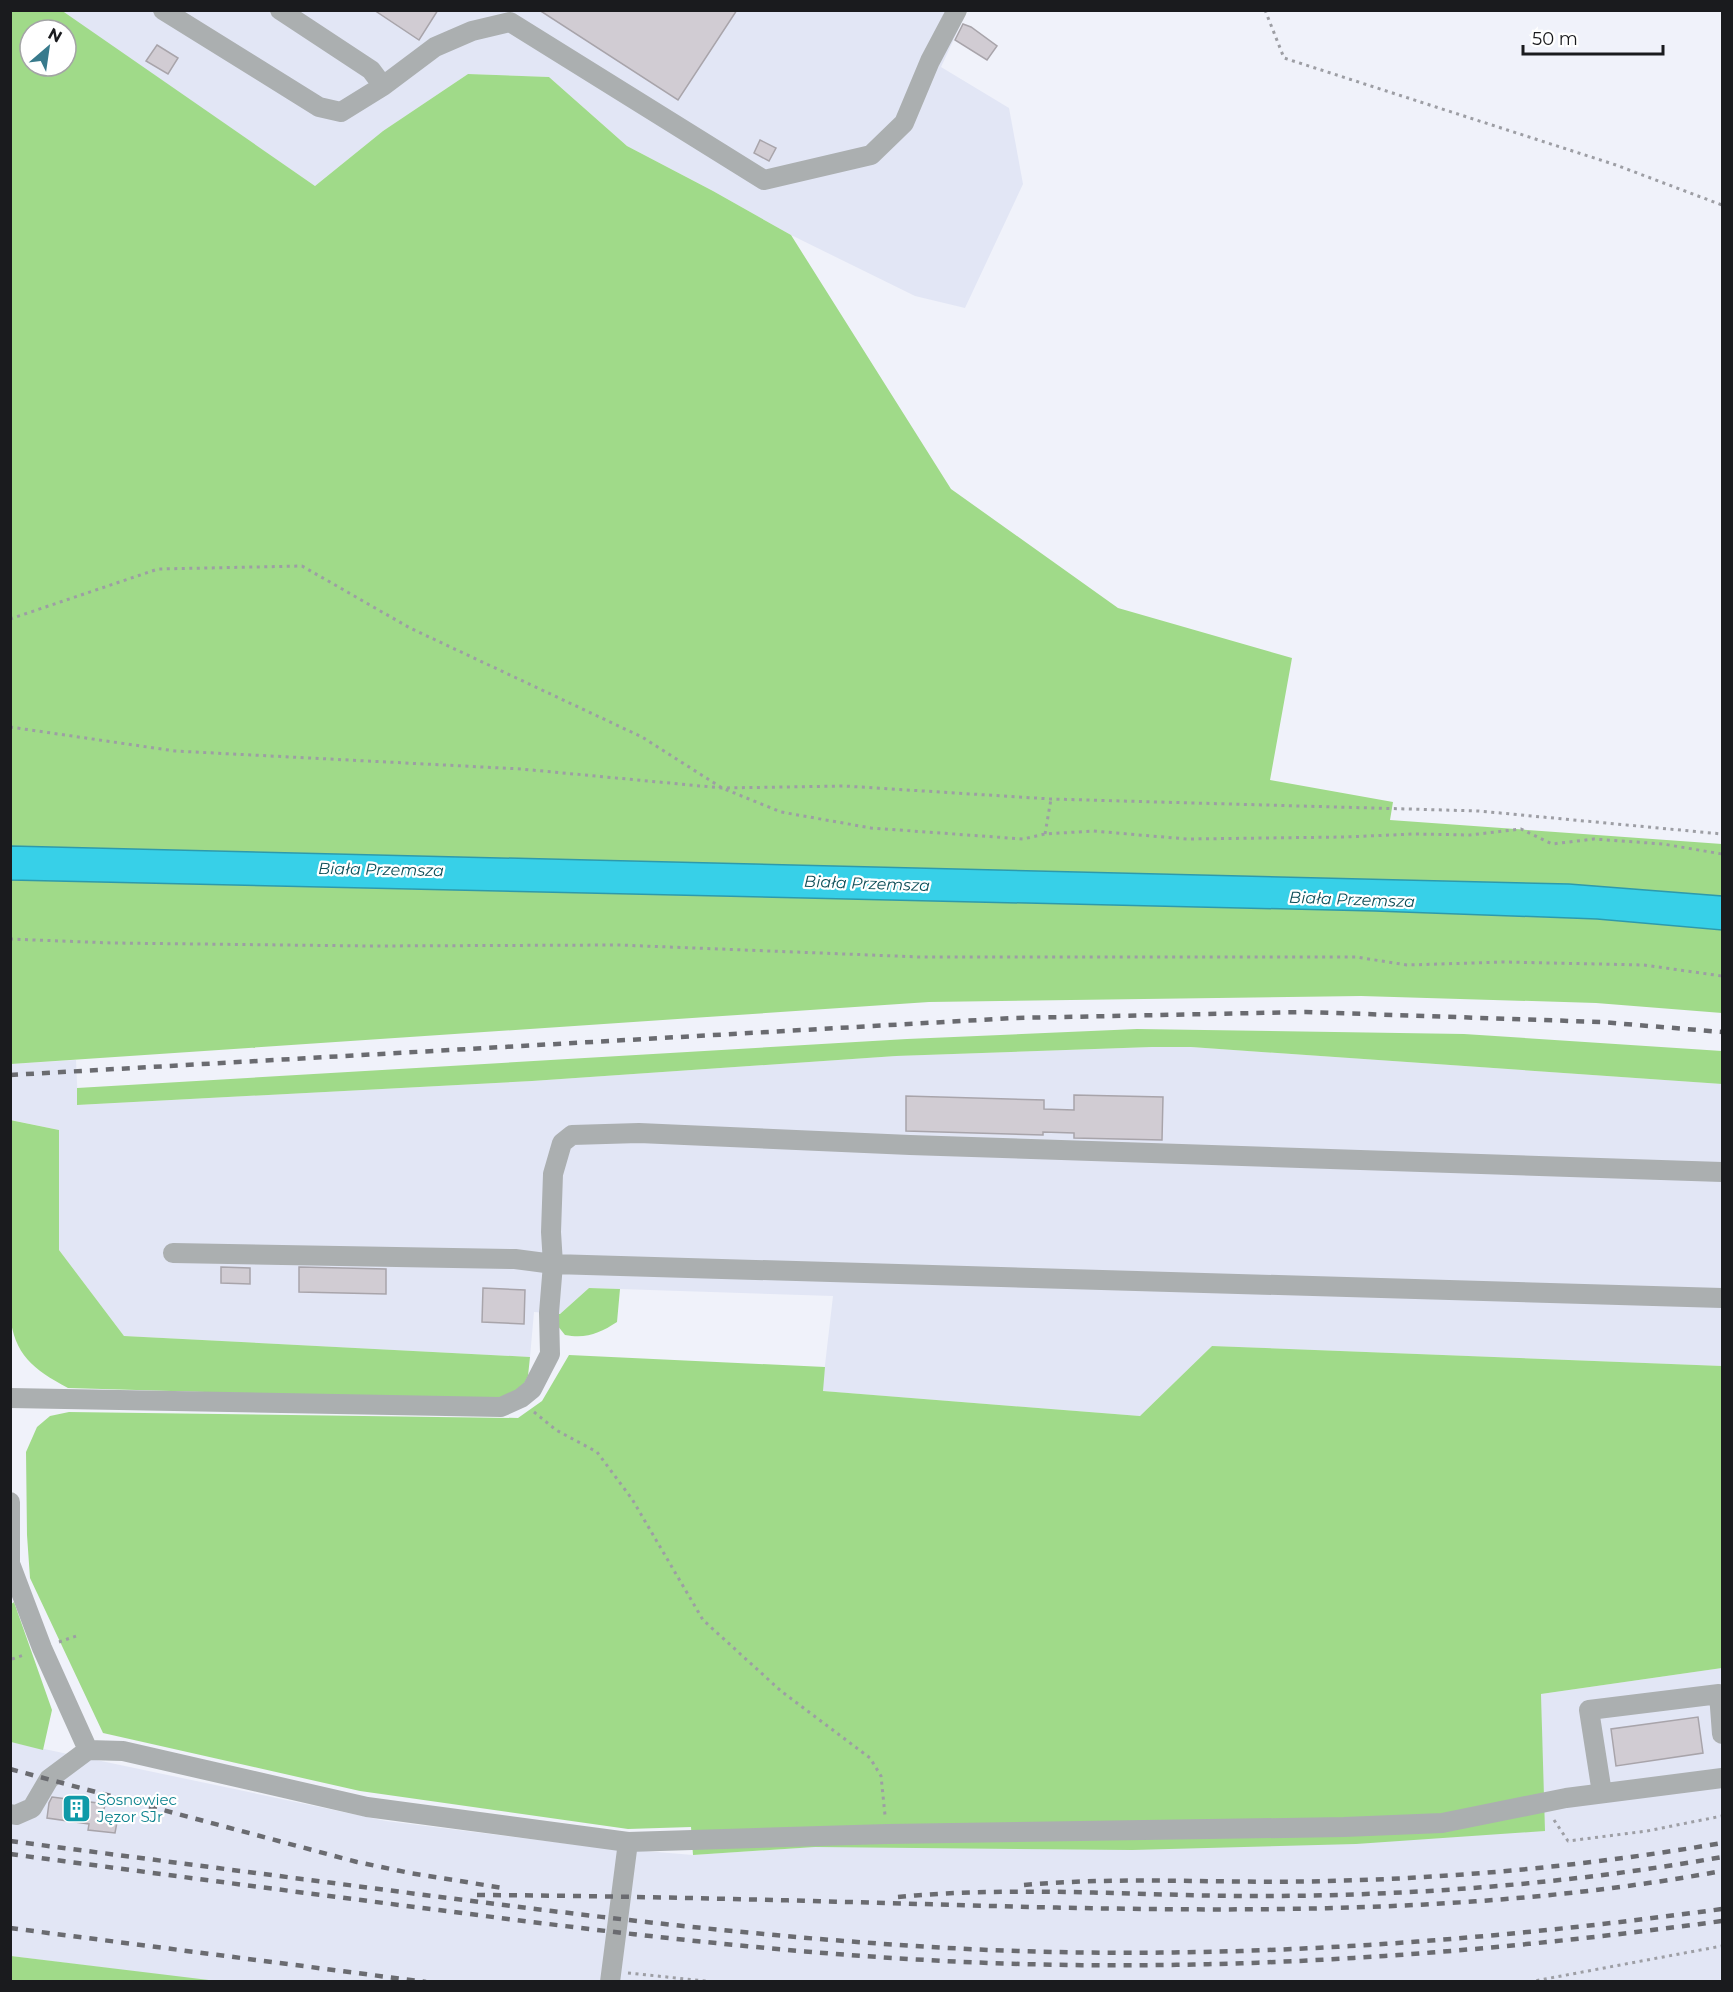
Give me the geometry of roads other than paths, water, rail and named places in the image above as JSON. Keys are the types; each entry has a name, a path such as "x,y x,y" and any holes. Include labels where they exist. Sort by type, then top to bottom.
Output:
{"street":[{"path":"163,10 320,107 341,112 382,86 435,47 472,31 510,22 764,180 871,156 904,123 930,61 957,10"},
{"path":"280,10 371,70 382,86"},
{"path":"10,1398 501,1407 521,1398 532,1389 550,1354 553,1174 562,1143 572,1135 639,1132 910,1145 1722,1172"},
{"path":"173,1252 515,1259 553,1264 1722,1298"},
{"path":"10,1502 11,1567 40,1643 88,1749"},
{"path":"1602,1793 1589,1710 1719,1694 1722,1734"},
{"path":"10,1814 16,1815 32,1808 49,1779 88,1749 123,1751 367,1807 628,1842 887,1834 1078,1833 1442,1823 1535,1803 1722,1778"},
{"path":"611,1977 628,1842"}],"water":[{"name":"Biała Przemsza","path":"11,846 1569,884 1722,896 1722,930 1597,919 1375,911 11,880"}],"railway":[{"path":"10,1075 1014,1018 1306,1012 1601,1022 1722,1032"},
{"path":"10,1769 357,1862 503,1888"},
{"path":"10,1841 651,1922 854,1942 990,1950 1174,1952 1357,1946 1540,1931 1722,1909"},
{"path":"1024,1885 1100,1881 1290,1882 1427,1877 1575,1864 1722,1843"},
{"path":"10,1854 645,1935 852,1955 990,1963 1174,1965 1357,1958 1540,1943 1722,1921"},
{"path":"898,1897 992,1892 1228,1896 1387,1893 1555,1881 1722,1857"},
{"path":"477,1895 1116,1909 1290,1909 1377,1907 1550,1895 1636,1885 1722,1871"},
{"path":"10,1928 426,1982"}],"place":[{"name":"Sosnowiec Jęzor SJr","path":"76,1809"}]}
